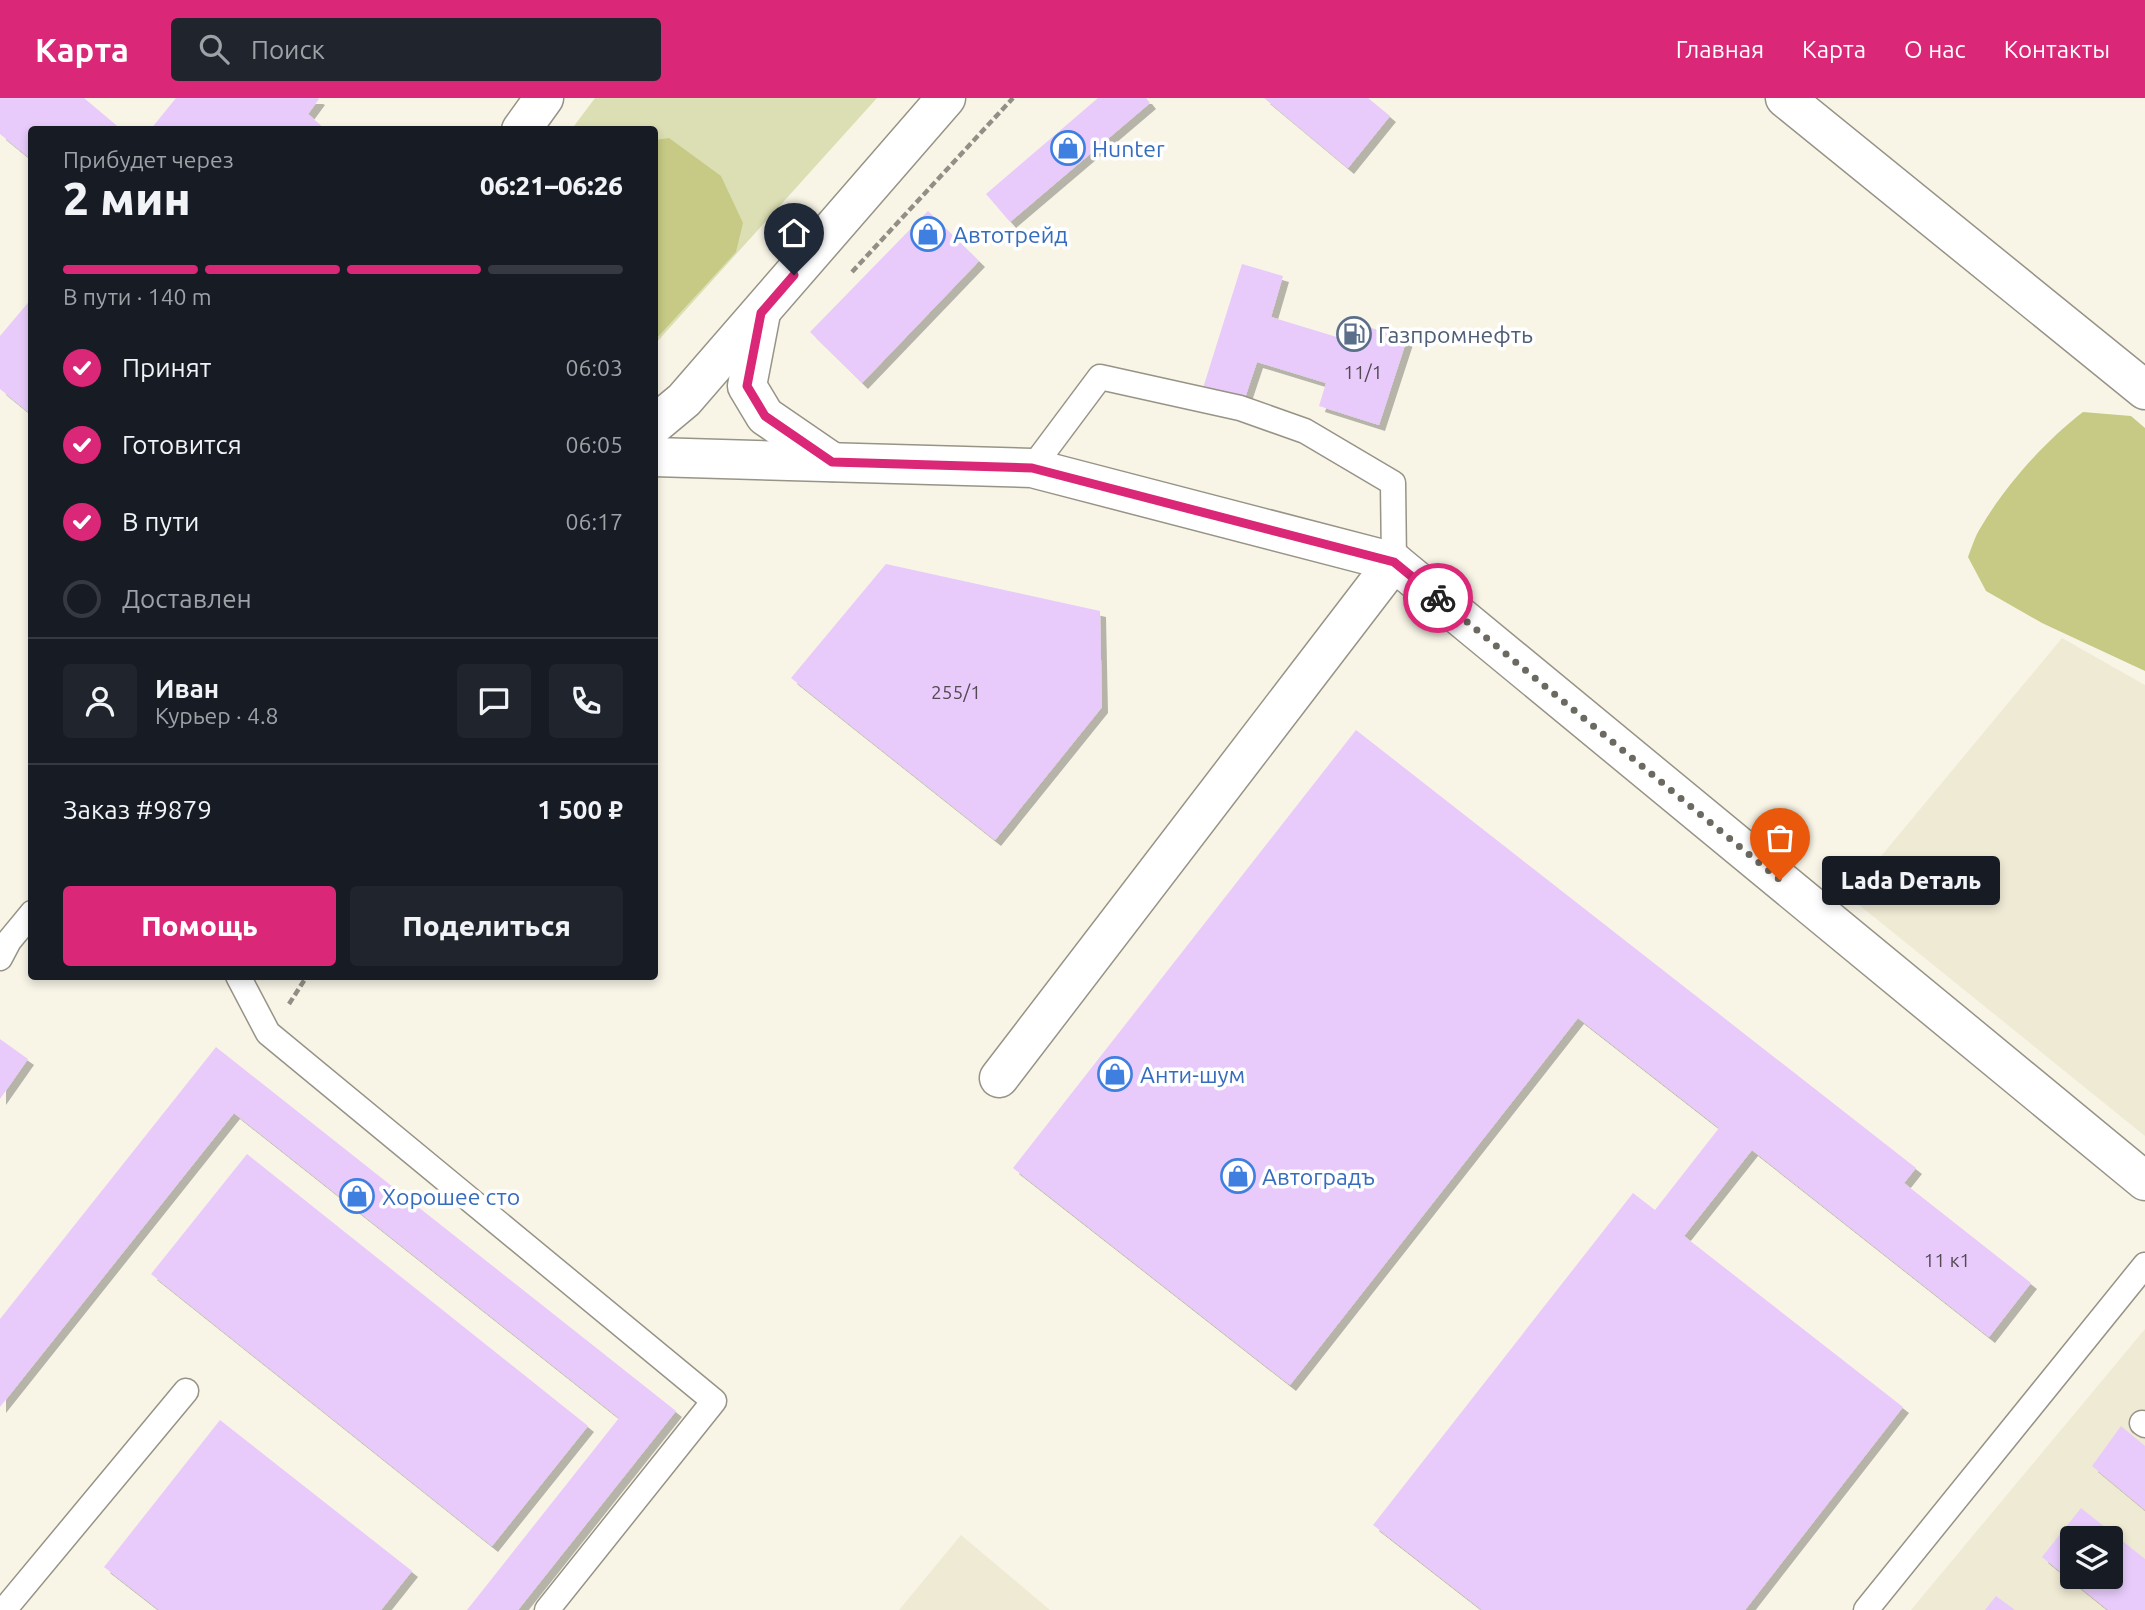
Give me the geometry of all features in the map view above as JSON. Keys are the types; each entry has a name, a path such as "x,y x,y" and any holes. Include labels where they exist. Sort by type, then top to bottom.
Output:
{"street":[{"path":"524,126 544,98"},
{"path":"658,422 684,400 946,98"},
{"path":"1805,104 2139,372"},
{"path":"761,313 747,386 765,416 832,462"},
{"path":"658,457 1032,468 1394,562 2145,1181"},
{"path":"999,1077 1394,562"}],"lane":[{"path":"1032,468 1100,377 1240,408 1305,431 1393,483 1394,562"},
{"path":"3,945 28,917"},
{"path":"239,980 268,1033 714,1401 547,1610"},
{"path":"1866,1610 2145,1265"},
{"path":"4,1610 186,1391"}],"path":[{"path":"852,273 1013,98"}],"shaded area":[{"path":"2062,638 2145,685 2145,1136 1848,896"},
{"path":"2145,1329 2145,1610 1911,1610"},
{"path":"961,1535 1050,1610 899,1610"}],"green space":[{"path":"595,98 877,98 658,341 658,126 574,126"},
{"path":"669,138 721,176 743,223 736,252 658,337 658,140"},
{"path":"2083,412 2131,416 2145,428 2145,671 2042,623 1986,591 1968,557 1979,530 2014,480 2054,436"}],"building":[{"path":"0,98 84,98 117,126 28,126 28,157 0,134"},
{"path":"176,98 317,98 319,99 308,114 322,126 153,126"},
{"name":"Hunter","path":"1098,98 1146,98 1150,103 1010,222 986,194"},
{"path":"1264,98 1368,98 1390,116 1348,168"},
{"path":"928,211 979,261 862,383 810,332"},
{"path":"1242,264 1283,276 1271,317 1340,338 1346,320 1407,339 1379,425 1319,406 1326,383 1257,362 1244,401 1203,388"},
{"path":"28,303 28,412 0,389 0,336"},
{"path":"886,564 1100,611 1102,707 995,840 791,678"},
{"name":"Автоградъ","path":"1356,730 1916,1168 1904,1183 2031,1283 1989,1337 1752,1150 1684,1236 1903,1407 1745,1610 1482,1610 1373,1525 1633,1193 1655,1210 1719,1128 1578,1018 1290,1385 1013,1168"},
{"path":"0,1039 28,1059 0,1099"},
{"path":"216,1047 676,1411 518,1610 467,1610 619,1418 234,1113 0,1407 0,1319"},
{"path":"247,1154 588,1426 492,1546 151,1274"},
{"path":"220,1420 412,1571 381,1610 159,1610 104,1567"},
{"path":"2121,1426 2145,1446 2145,1510 2092,1466"},
{"path":"2081,1508 2104,1526 2067,1526"},
{"path":"2060,1534 2060,1571 2042,1557"},
{"path":"2123,1541 2145,1559 2145,1610 2108,1610 2082,1589 2123,1589"},
{"path":"1996,1596 2015,1610 1985,1610"}],"way so far":[{"path":"1438,598 1780,880"}],"place":[{"name":"Hunter","path":"1068,148"},
{"name":"Автотрейд","path":"928,234"},
{"name":"Газпромнефть","path":"1354,334"},
{"name":"Lada Dеталь","path":"1780,880"},
{"name":"Анти-шум","path":"1115,1074"},
{"name":"Автоградъ","path":"1238,1176"},
{"name":"Хорошее сто","path":"357,1196"}],"route":[{"path":"794,275 761,313 747,386 765,416 832,462 1032,468 1394,562 1438,598"}]}
